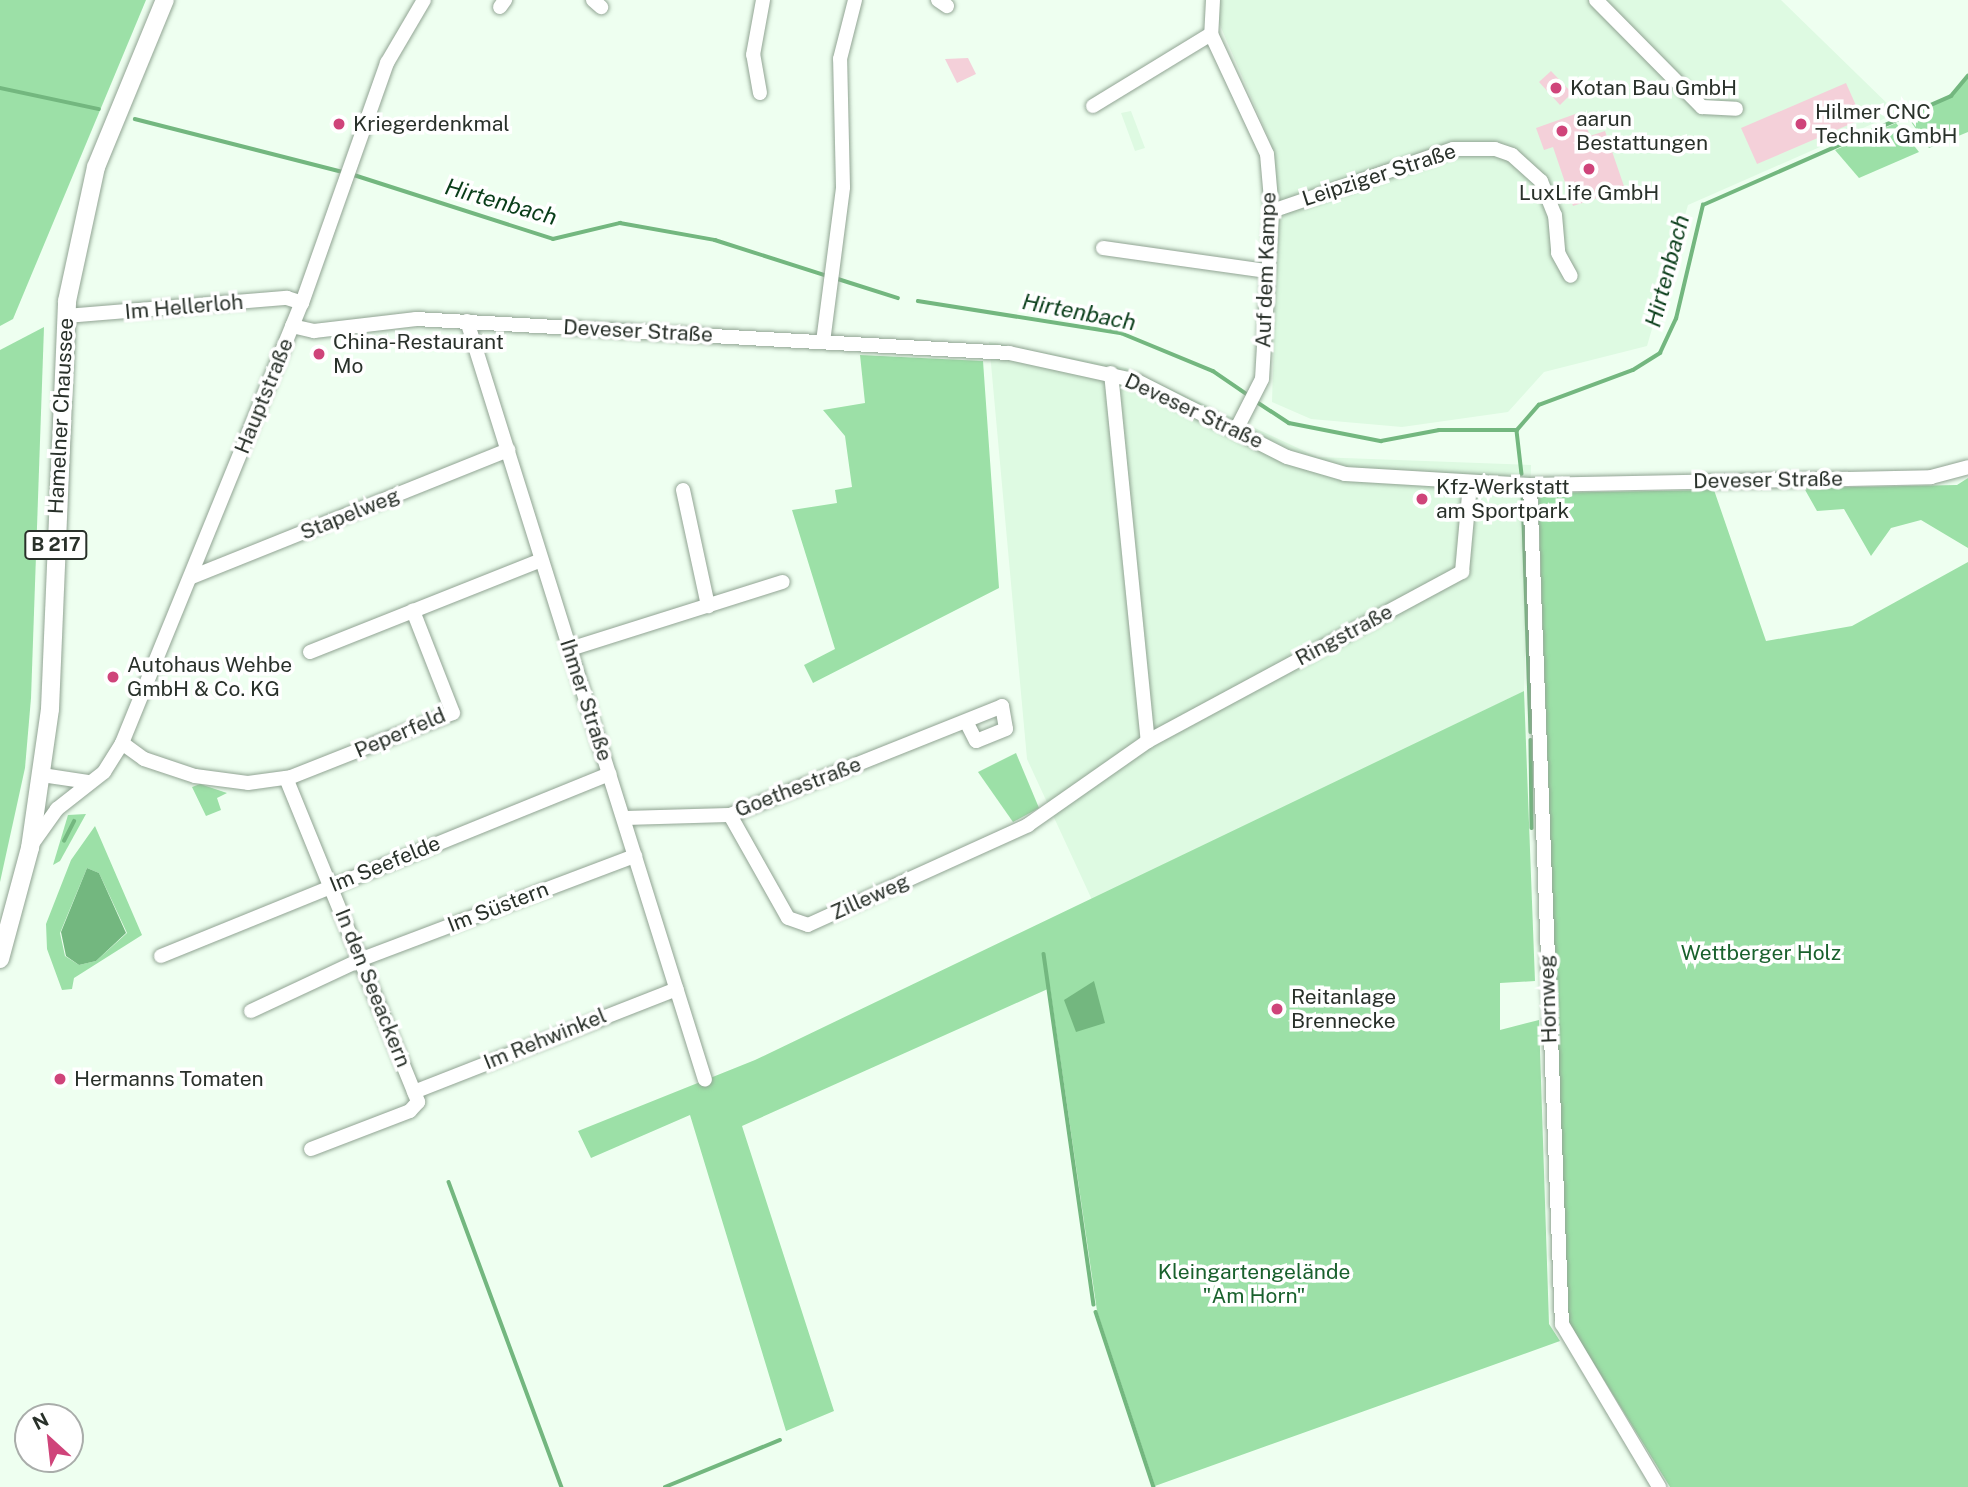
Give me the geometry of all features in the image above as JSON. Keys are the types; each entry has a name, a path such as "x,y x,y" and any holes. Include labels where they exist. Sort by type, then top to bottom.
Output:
{"main road":[{"name":"Hamelner Chaussee","path":"30,848 42,775 66,316 96,167 165,0"},
{"name":"B 217","path":"0,960 30,848"}],"street":[{"name":"Hauptstraße","path":"30,848 57,809 89,782 122,743 302,303 387,63 424,0"},
{"path":"760,93 753,55 763,0"},
{"path":"823,342 833,283 844,163 840,59 855,0"},
{"name":"Auf dem Kampe","path":"1213,0 1211,34 1267,153 1272,211 1257,394 1237,428"},
{"path":"1596,0 1702,107 1736,109"},
{"path":"1093,106 1211,34"},
{"name":"Leipziger Straße","path":"1272,211 1453,149 1495,149 1541,181 1555,215 1558,253 1571,276"},
{"path":"1103,248 1267,271"},
{"name":"Im Hellerloh","path":"66,316 287,298 302,303"},
{"name":"Deveser Straße","path":"292,326 314,331 416,318 1001,352 1111,373 1237,428 1287,457 1345,474 1470,484 1530,485 1931,477 1968,467"},
{"name":"Ihmer Straße","path":"467,321 705,1080"},
{"path":"1111,373 1148,741"},
{"name":"Stapelweg","path":"192,577 508,450"},
{"name":"Ringstraße","path":"1058,805 1148,741 1462,572 1470,484"},
{"name":"Hornweg","path":"1530,485 1562,1324 1659,1487"},
{"path":"683,490 708,606"},
{"path":"310,652 541,560"},
{"path":"570,649 783,582"},
{"name":"Peperfeld","path":"122,743 145,759 195,776 248,783 286,778 453,713 413,611"},
{"name":"Goethestraße","path":"624,818 730,815 966,721"},
{"name":"Im Seefelde","path":"161,956 610,774"},
{"path":"42,775 89,782"},
{"path":"286,778 331,885"},
{"name":"Zilleweg","path":"730,815 788,918 802,926 1028,825 1058,805"},
{"name":"Im Süstern","path":"251,1011 362,960 635,856"},
{"name":"In den Seeackern","path":"331,885 414,1092"},
{"name":"Im Rehwinkel","path":"414,1092 677,989"},
{"path":"311,1149 410,1111 418,1102 414,1092"}],"shaded area":[{"path":"1220,0 1781,0 1897,113 1688,205 1647,346 1544,372 1508,412 1402,427 1311,419 1272,402 1278,199 1270,141 1216,16"},
{"path":"1131,111 1145,148 1135,151 1121,113"},
{"path":"989,342 1126,368 1317,457 1531,465 1524,691 1093,902 1027,759"},
{"path":"87,868 99,873 126,933 96,961 79,965 66,956 61,932"},
{"path":"1094,981 1105,1023 1076,1032 1064,1000"}],"green space":[{"path":"0,0 146,0 13,319 0,326"},
{"path":"1968,76 1968,132 1929,148 1907,116 1951,97"},
{"path":"1896,123 1919,152 1859,178 1835,150"},
{"path":"44,327 31,698 25,768 0,882 0,350"},
{"path":"860,355 983,361 999,588 813,683 804,665 835,649 792,510 837,503 835,490 852,487 845,436 823,410 865,403"},
{"path":"1968,478 1968,548 1921,520 1891,528 1871,556 1844,509 1817,511 1804,488 1957,485"},
{"name":"Wettberger Holz","path":"1714,490 1766,641 1852,626 1968,562 1968,1487 1670,1487 1567,1320 1538,493"},
{"name":"Kleingartengelände \"Am Horn\"","path":"1524,691 1535,981 1500,983 1500,1030 1539,1020 1549,1324 1560,1341 1155,1486 1097,1311 1050,988 742,1126 834,1411 786,1431 690,1115 591,1158 578,1131 755,1060"},
{"path":"1016,753 1039,808 1013,822 978,772"},
{"path":"200,784 227,793 217,798 221,810 206,816 192,787"},
{"path":"86,814 60,861 53,865 68,815"},
{"path":"95,826 142,935 74,978 72,989 62,990 47,949 46,924 71,860","holes":["87,868 99,873 127,933 96,961 79,965 65,956 60,933"]}],"building":[{"path":"968,58 976,74 957,83 945,59"},
{"name":"Kotan Bau GmbH","path":"1551,71 1572,93 1560,105 1539,82"},
{"name":"Hilmer CNC Technik GmbH","path":"1846,83 1862,119 1757,164 1741,128"},
{"name":"LuxLife GmbH","path":"1581,112 1590,136 1605,131 1625,189 1573,206 1553,147 1544,150 1536,128"}],"waterway":[{"name":"Hirtenbach","path":"1254,400 1289,423 1381,441 1439,430 1517,430 1539,405 1633,370 1660,353 1676,319 1703,205 1951,96 1968,76"},
{"name":"Hirtenbach","path":"0,88 99,109"},
{"name":"Hirtenbach","path":"135,119 343,172"},
{"name":"Hirtenbach","path":"351,174 553,239 620,223 715,240 828,276"},
{"name":"Hirtenbach","path":"835,278 898,298"},
{"name":"Hirtenbach","path":"918,301 1121,333 1213,371 1248,395"},
{"path":"1517,431 1522,474"},
{"path":"1523,491 1531,732"},
{"path":"1531,740 1532,828"},
{"path":"64,841 74,821"},
{"path":"1044,954 1094,1304"},
{"path":"449,1182 562,1487"},
{"path":"1096,1312 1154,1487"},
{"path":"665,1487 780,1440"}],"place":[{"name":"Kotan Bau GmbH","path":"1556,88"},
{"name":"Kriegerdenkmal","path":"339,124"},
{"name":"Hilmer CNC Technik GmbH","path":"1801,124"},
{"name":"aarun Bestattungen","path":"1562,131"},
{"name":"LuxLife GmbH","path":"1589,169"},
{"name":"China-Restaurant Mo","path":"319,354"},
{"name":"Kfz-Werkstatt am Sportpark","path":"1422,499"},
{"name":"Autohaus Wehbe GmbH & Co. KG","path":"113,677"},
{"name":"Reitanlage Brennecke","path":"1277,1009"},
{"name":"Hermanns Tomaten","path":"60,1079"}]}
